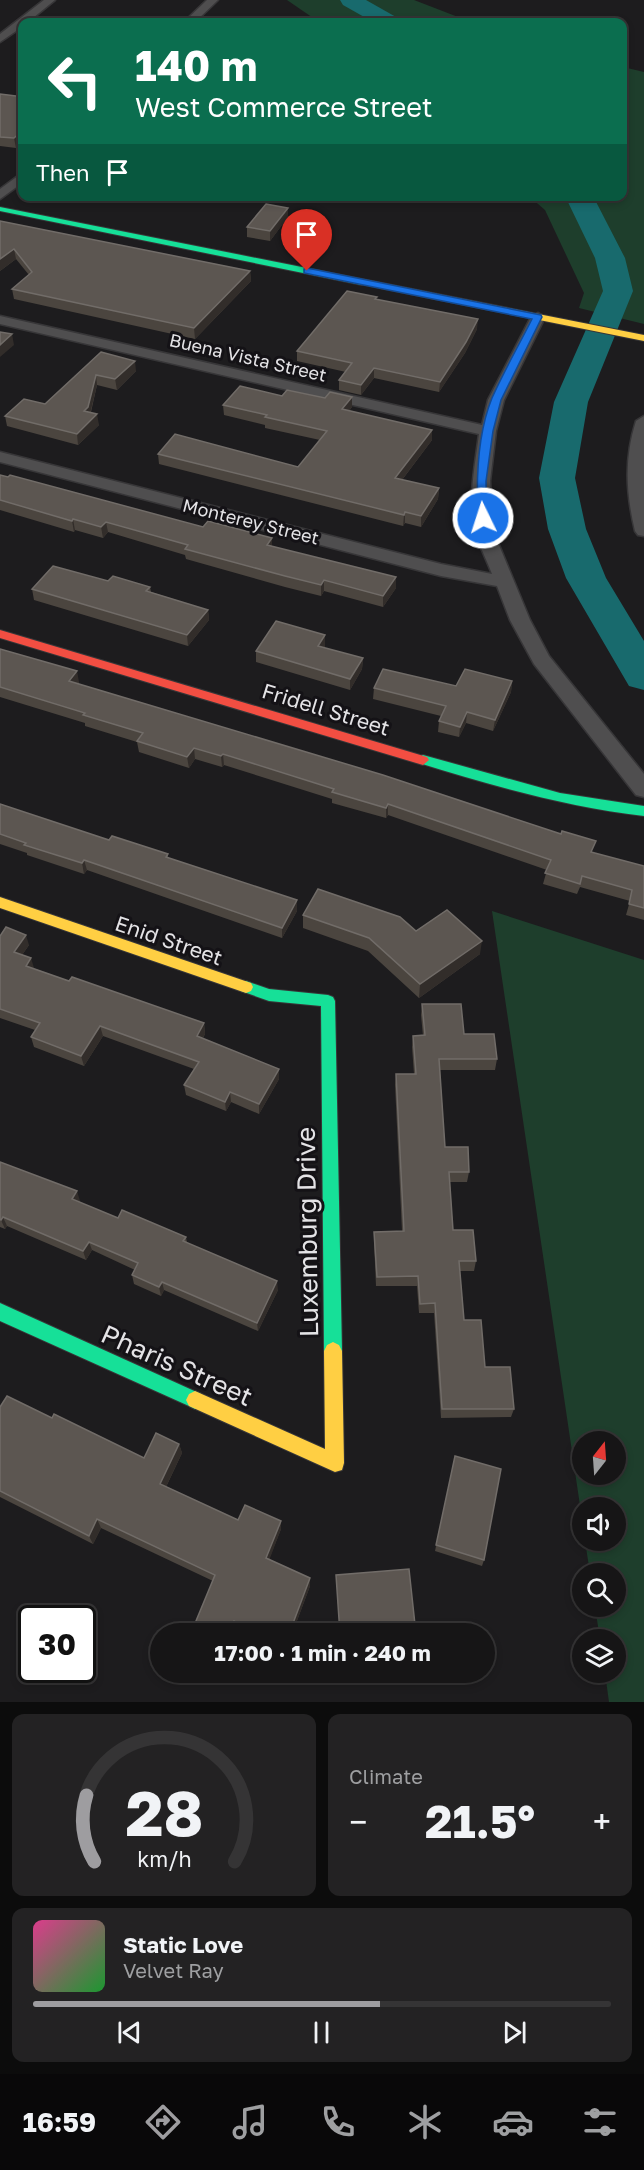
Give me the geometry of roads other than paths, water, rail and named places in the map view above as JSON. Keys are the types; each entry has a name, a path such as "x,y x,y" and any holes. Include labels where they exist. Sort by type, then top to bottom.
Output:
{"street":[{"path":"27,18 50,0"},
{"path":"193,18 213,0"},
{"path":"0,39 18,25"},
{"path":"0,195 18,180"},
{"path":"0,209 644,338"},
{"path":"538,317 496,400 488,431 481,481 485,533 504,582 541,659 644,789"},
{"name":"Buena Vista Street","path":"0,320 488,431"},
{"path":"644,422 635,489 644,531"},
{"name":"Monterey Street","path":"0,457 441,570 504,582"},
{"name":"Fridell Street","path":"0,634 533,793 612,808 644,811"},
{"name":"Enid Street","path":"0,902 269,995 328,1001"},
{"name":"Luxemburg Drive","path":"328,1001 335,1462"},
{"name":"Pharis Street","path":"0,1312 335,1462"}],"waterway":[{"path":"351,0 381,18"},
{"path":"582,201 610,258 618,291 571,402 557,478 567,529 586,578 644,676"}]}
